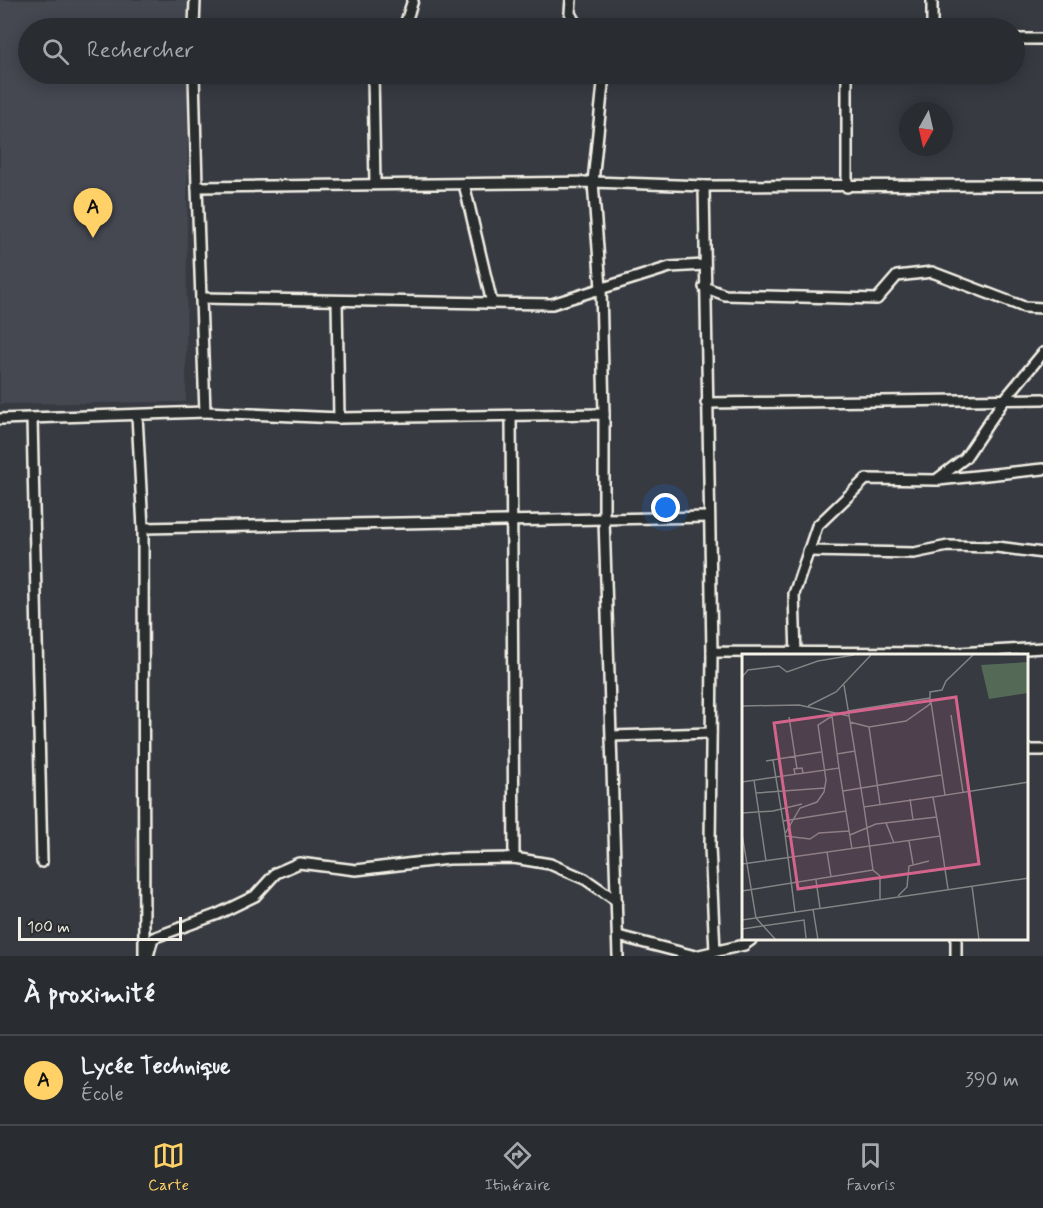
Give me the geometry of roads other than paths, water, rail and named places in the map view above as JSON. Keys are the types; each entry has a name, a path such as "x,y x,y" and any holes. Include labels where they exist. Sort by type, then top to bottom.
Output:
{"street":[{"path":"194,18 195,0"},
{"path":"407,18 413,0"},
{"path":"571,0 570,13 573,18"},
{"path":"932,0 932,18"},
{"path":"1025,39 1043,39"},
{"path":"194,84 206,412"},
{"path":"373,84 375,184"},
{"path":"603,84 593,182 601,288 604,519 618,956"},
{"path":"847,84 847,187"},
{"path":"197,188 593,182 704,186 847,187 1043,185"},
{"path":"464,184 492,303"},
{"path":"704,186 712,652 710,847 715,951"},
{"path":"201,298 552,304 670,267 704,265"},
{"path":"704,287 725,295 877,299 897,276 932,272 1024,307 1043,308"},
{"path":"337,301 339,418"},
{"path":"936,480 965,458 1004,400 1043,353"},
{"path":"706,403 1043,399"},
{"path":"0,419 206,412 339,418 604,414"},
{"path":"137,415 143,528 146,956"},
{"path":"511,416 514,858"},
{"path":"32,418 42,862"},
{"path":"796,653 794,594 817,526 866,479 936,480 1043,469"},
{"path":"143,528 708,517"},
{"path":"808,551 914,553 948,546 997,547 1043,554"},
{"path":"712,652 968,654 1043,648"},
{"path":"612,736 711,733"},
{"path":"146,956 153,938 218,914 255,896 276,873 299,864 356,870 448,859 514,858 550,864 585,879 617,901"},
{"path":"618,936 695,956 744,945 749,941"}],"place":[{"name":"Lycée Technique","path":"93,238"}]}
